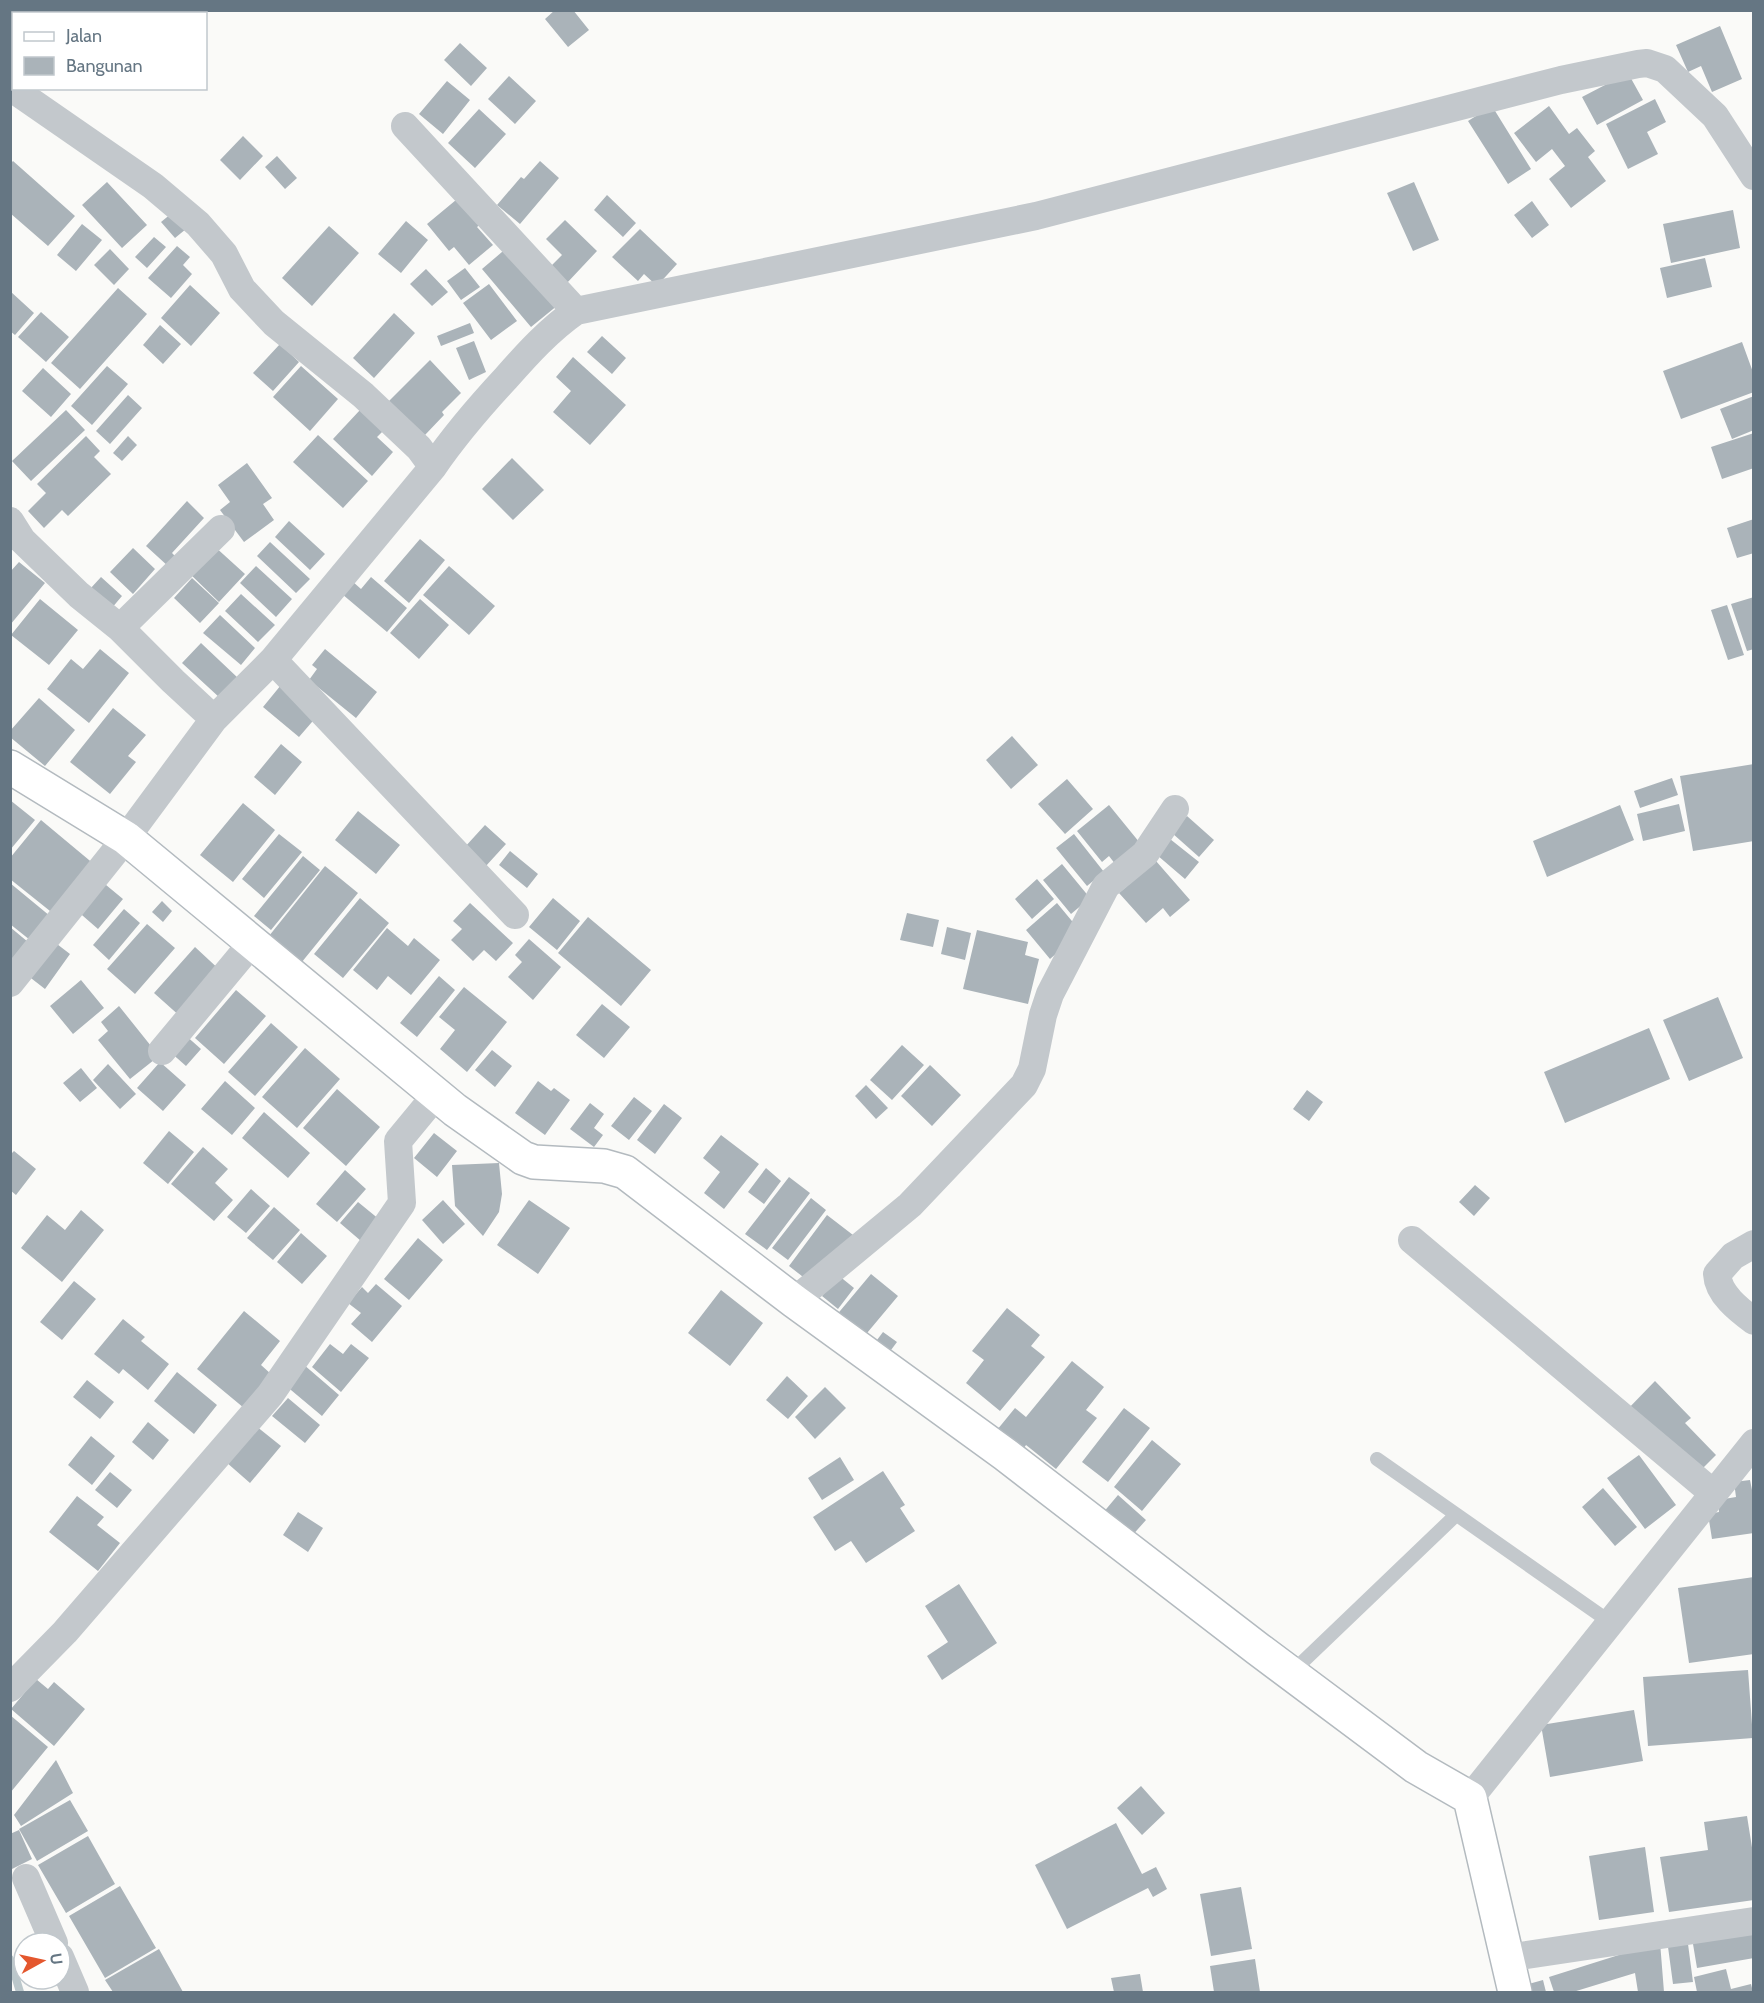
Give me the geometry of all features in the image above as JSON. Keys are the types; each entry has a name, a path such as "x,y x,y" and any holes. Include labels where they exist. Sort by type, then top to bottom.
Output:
{"street":[{"path":"10,983 126,838 214,719 273,660 433,467 459,431 544,336 576,311 1036,216 1561,80 1638,64 1647,63 1665,69 1715,116 1754,176"},
{"path":"14,90 153,186 198,224 224,254 242,289 274,323 363,395 419,448 433,467"},
{"path":"405,126 576,311"},
{"path":"10,522 22,540 79,595 120,628 214,719"},
{"path":"120,628 221,529"},
{"path":"273,660 514,915"},
{"path":"10,767 126,838 436,1095 523,1158 534,1162 604,1166 625,1172 794,1301 1006,1455 1416,1767 1470,1798 1515,1992"},
{"path":"794,1301 910,1205 1024,1085 1032,1069 1043,1015 1050,994 1106,886 1146,854 1175,809"},
{"path":"162,1051 252,943"},
{"path":"10,1688 65,1632 270,1395 402,1203 398,1141 436,1095"},
{"path":"1412,1240 1713,1493"},
{"path":"1754,1244 1733,1256 1717,1274 1723,1291 1742,1312 1754,1321"},
{"path":"1470,1798 1754,1443"},
{"path":"26,1878 49,1931"},
{"path":"1507,1958 1754,1922"}],"lane":[{"path":"1377,1459 1610,1622"},
{"path":"1291,1673 1456,1515"}],"building":[{"path":"555,10 573,10 589,30 568,47 545,19"},
{"path":"1720,26 1742,79 1712,92 1701,66 1688,72 1676,45"},
{"path":"460,43 487,68 471,86 444,60"},
{"path":"1628,73 1643,100 1597,125 1582,97"},
{"path":"509,76 536,101 515,124 488,99"},
{"path":"447,81 470,100 443,134 419,114"},
{"path":"1655,99 1666,122 1647,132 1658,154 1628,169 1606,124"},
{"path":"1492,106 1531,169 1508,184 1468,121"},
{"path":"1549,106 1569,134 1577,128 1595,151 1588,157 1606,181 1571,208 1549,179 1565,166 1552,149 1536,162 1514,133"},
{"path":"479,109 506,134 475,168 448,143"},
{"path":"243,136 263,156 240,180 220,160"},
{"path":"277,156 297,178 285,189 265,167"},
{"path":"13,161 75,216 48,246 10,213 10,164"},
{"path":"540,161 559,178 520,224 497,205 521,177 524,179"},
{"path":"107,182 147,225 122,248 82,205"},
{"path":"1414,182 1439,240 1413,251 1387,193"},
{"path":"462,195 484,221 477,227 493,245 469,265 454,247 449,251 427,224"},
{"path":"607,195 636,223 623,237 594,210"},
{"path":"1532,201 1549,225 1532,238 1514,215"},
{"path":"1733,210 1740,248 1671,263 1663,224"},
{"path":"172,213 186,229 175,238 161,222"},
{"path":"565,220 597,251 566,284 550,267 562,255 546,239"},
{"path":"406,221 428,240 401,273 378,254"},
{"path":"82,224 102,240 76,271 57,255"},
{"path":"329,226 359,253 312,306 282,278"},
{"path":"640,229 677,264 657,286 644,274 638,281 612,257"},
{"path":"154,237 166,247 147,268 135,257"},
{"path":"177,246 190,257 183,265 192,274 171,298 148,278"},
{"path":"509,246 558,305 531,327 482,269"},
{"path":"110,249 129,269 114,285 94,265"},
{"path":"1705,258 1712,287 1667,298 1660,268"},
{"path":"465,268 480,287 461,300 447,281"},
{"path":"426,269 448,292 432,306 410,284"},
{"path":"489,284 517,321 491,340 463,303"},
{"path":"190,285 220,313 191,346 161,318"},
{"path":"118,288 147,314 80,389 51,363"},
{"path":"10,291 34,313 15,335 10,331"},
{"path":"41,312 69,337 46,362 18,337"},
{"path":"394,313 415,333 374,378 353,358"},
{"path":"470,323 474,333 441,346 437,336"},
{"path":"160,325 181,344 163,364 143,345"},
{"path":"602,336 626,358 612,374 587,352"},
{"path":"474,341 486,372 469,380 456,348"},
{"path":"1742,342 1754,375 1754,392 1681,419 1663,371"},
{"path":"280,344 299,362 273,391 253,373"},
{"path":"573,357 626,405 590,445 553,412 571,391 556,377"},
{"path":"430,360 461,393 442,412 444,415 425,435 386,404"},
{"path":"107,366 128,384 92,425 71,406"},
{"path":"301,366 338,399 310,431 273,397"},
{"path":"43,368 71,394 51,417 22,391"},
{"path":"128,395 142,408 110,444 96,431"},
{"path":"1754,396 1754,430 1732,439 1720,409"},
{"path":"66,410 85,430 31,481 12,461"},
{"path":"360,410 383,431 377,437 393,452 372,476 333,439"},
{"path":"1754,433 1754,468 1722,479 1711,447"},
{"path":"318,435 368,481 343,508 293,462"},
{"path":"86,436 100,451 94,457 111,474 68,516 62,510 44,528 28,511 46,493 37,484"},
{"path":"128,436 137,445 122,461 113,453"},
{"path":"512,458 544,490 513,520 482,489"},
{"path":"247,463 272,498 263,504 274,520 244,542 220,510 230,502 218,485"},
{"path":"187,501 204,518 172,553 177,558 169,567 146,546"},
{"path":"1754,519 1754,553 1737,558 1727,528"},
{"path":"289,521 325,554 310,570 275,537"},
{"path":"420,539 445,560 409,603 384,581"},
{"path":"270,542 310,579 296,593 257,556"},
{"path":"213,545 245,574 219,602 188,572"},
{"path":"133,548 155,569 133,594 110,572"},
{"path":"19,562 45,583 10,625 10,572"},
{"path":"256,566 292,599 276,617 240,583"},
{"path":"449,566 495,606 469,635 423,595"},
{"path":"101,577 122,596 111,609 90,589"},
{"path":"371,577 407,608 387,632 342,594 352,581 361,589"},
{"path":"192,578 219,603 200,623 174,598"},
{"path":"241,594 275,625 258,642 225,611"},
{"path":"1754,597 1754,649 1747,651 1731,604"},
{"path":"40,599 78,630 49,665 11,635"},
{"path":"420,599 449,625 419,659 390,633"},
{"path":"1727,605 1744,655 1728,660 1711,610"},
{"path":"220,615 255,648 241,665 203,633"},
{"path":"201,643 238,678 220,698 182,663"},
{"path":"100,649 129,673 89,723 47,689 71,659 83,669"},
{"path":"325,649 377,692 356,718 309,680 317,669 312,665"},
{"path":"281,685 318,715 299,737 263,707"},
{"path":"39,698 75,730 45,766 10,737 10,731"},
{"path":"113,708 146,735 128,756 136,762 110,794 70,762"},
{"path":"1012,736 1038,765 1011,789 986,760"},
{"path":"281,744 302,762 275,795 254,777"},
{"path":"1754,764 1754,841 1693,851 1680,776"},
{"path":"1672,778 1678,795 1640,808 1634,791"},
{"path":"1067,779 1093,809 1065,834 1038,804"},
{"path":"10,800 35,820 10,850"},
{"path":"243,803 275,830 233,882 200,855"},
{"path":"1679,804 1685,831 1643,841 1637,814"},
{"path":"1109,805 1144,848 1119,869 1109,856 1102,862 1077,831"},
{"path":"1620,805 1634,840 1547,877 1533,841"},
{"path":"358,811 400,845 376,874 335,840"},
{"path":"1187,816 1214,840 1199,857 1172,833"},
{"path":"41,820 95,865 55,915 10,879 10,858"},
{"path":"485,825 506,844 485,867 464,848"},
{"path":"279,834 302,852 264,898 242,879"},
{"path":"1074,834 1104,872 1087,886 1056,848"},
{"path":"1170,839 1199,862 1185,879 1157,855"},
{"path":"510,851 538,874 527,888 499,865"},
{"path":"303,856 320,870 271,930 254,916"},
{"path":"1156,861 1190,900 1170,917 1163,908 1146,923 1119,893"},
{"path":"1062,864 1090,898 1071,914 1043,880"},
{"path":"325,866 358,893 297,968 265,941"},
{"path":"1037,879 1054,899 1032,919 1015,899"},
{"path":"100,880 123,899 98,929 75,909"},
{"path":"10,883 50,916 30,940 10,924"},
{"path":"360,898 389,923 343,978 314,954"},
{"path":"553,898 580,921 557,950 529,927"},
{"path":"162,901 172,911 163,922 152,912"},
{"path":"470,903 513,943 496,961 484,950 473,961 451,940 462,929 453,921"},
{"path":"1057,903 1081,932 1050,959 1026,930"},
{"path":"124,909 140,923 109,960 93,945"},
{"path":"907,913 939,920 933,947 900,940"},
{"path":"588,917 651,970 621,1006 558,953"},
{"path":"147,924 175,948 135,994 107,969"},
{"path":"10,927 28,942 10,963"},
{"path":"947,927 971,933 965,960 941,954"},
{"path":"387,928 408,946 414,938 440,960 411,995 388,976 377,990 353,970"},
{"path":"977,930 1028,942 1025,955 1039,959 1028,1004 963,989"},
{"path":"529,939 561,967 533,1000 508,977 522,962 515,955"},
{"path":"53,941 70,954 45,989 27,975"},
{"path":"195,947 223,973 182,1018 154,993"},
{"path":"439,976 455,990 417,1037 400,1023"},
{"path":"81,980 104,1008 73,1034 50,1006"},
{"path":"464,987 507,1022 467,1072 440,1049 455,1030 439,1017"},
{"path":"236,990 266,1016 224,1064 195,1038"},
{"path":"1718,997 1743,1058 1689,1081 1663,1020"},
{"path":"602,1004 630,1027 604,1058 576,1035"},
{"path":"119,1006 159,1056 130,1079 98,1040 108,1031 101,1022"},
{"path":"271,1023 298,1047 255,1096 228,1072"},
{"path":"1649,1028 1670,1079 1565,1123 1544,1072"},
{"path":"184,1034 201,1049 186,1066 169,1051"},
{"path":"902,1045 924,1065 892,1100 870,1080"},
{"path":"305,1048 340,1079 297,1128 262,1097"},
{"path":"492,1050 512,1066 495,1087 475,1070"},
{"path":"160,1062 186,1085 163,1111 137,1088"},
{"path":"108,1064 136,1094 120,1109 93,1080"},
{"path":"930,1065 961,1095 932,1126 901,1096"},
{"path":"81,1068 97,1088 80,1102 63,1083"},
{"path":"225,1081 255,1108 232,1135 201,1109"},
{"path":"538,1081 551,1091 554,1088 570,1100 545,1135 515,1113"},
{"path":"866,1085 888,1108 876,1119 855,1096"},
{"path":"337,1089 380,1127 346,1166 303,1128"},
{"path":"1307,1090 1323,1102 1309,1121 1293,1109"},
{"path":"634,1097 652,1111 629,1140 611,1126"},
{"path":"590,1103 604,1114 594,1128 603,1135 594,1147 570,1129"},
{"path":"664,1104 682,1118 655,1154 637,1140"},
{"path":"264,1112 310,1153 288,1178 242,1138"},
{"path":"169,1131 194,1152 168,1184 143,1163"},
{"path":"434,1133 457,1151 437,1177 414,1158"},
{"path":"721,1135 759,1164 724,1209 704,1193 720,1172 703,1158"},
{"path":"203,1147 228,1169 215,1183 233,1200 214,1221 171,1184"},
{"path":"14,1151 36,1169 16,1195 10,1190 10,1155"},
{"path":"499,1163 502,1194 499,1212 483,1236 455,1206 452,1165"},
{"path":"766,1168 781,1181 764,1204 748,1192"},
{"path":"345,1170 366,1189 337,1222 316,1204"},
{"path":"789,1177 810,1193 767,1250 745,1234"},
{"path":"1475,1185 1490,1198 1474,1216 1459,1202"},
{"path":"251,1189 270,1206 246,1233 227,1217"},
{"path":"811,1198 826,1210 788,1260 772,1248"},
{"path":"443,1200 465,1224 443,1244 422,1220"},
{"path":"529,1200 570,1228 538,1274 497,1245"},
{"path":"358,1202 380,1220 361,1241 340,1223"},
{"path":"274,1207 300,1230 273,1260 247,1238"},
{"path":"81,1210 104,1230 62,1282 21,1248 47,1215 65,1230"},
{"path":"827,1215 853,1235 807,1280 789,1266"},
{"path":"301,1233 327,1256 302,1284 277,1262"},
{"path":"418,1238 443,1260 409,1300 384,1279"},
{"path":"871,1274 898,1296 862,1339 835,1317"},
{"path":"838,1275 854,1288 838,1309 822,1296"},
{"path":"74,1281 96,1299 62,1340 40,1322"},
{"path":"376,1284 402,1306 372,1342 351,1324 361,1313 348,1303 362,1287 368,1293"},
{"path":"721,1290 763,1323 730,1366 688,1333"},
{"path":"1007,1308 1040,1335 1031,1346 1045,1357 1000,1411 966,1383 984,1360 972,1351"},
{"path":"244,1311 280,1341 261,1365 271,1374 244,1408 197,1369"},
{"path":"123,1319 145,1337 141,1341 169,1364 148,1390 123,1369 119,1374 94,1354"},
{"path":"883,1332 897,1342 885,1358 871,1348"},
{"path":"330,1344 343,1354 351,1344 369,1358 341,1392 312,1367"},
{"path":"1072,1361 1104,1387 1086,1410 1097,1418 1056,1469 1026,1445 1022,1451 997,1430 1015,1408 1026,1417"},
{"path":"303,1364 339,1395 322,1416 285,1385"},
{"path":"177,1372 217,1405 194,1434 154,1401"},
{"path":"787,1376 808,1396 788,1419 766,1400"},
{"path":"87,1380 114,1402 100,1419 73,1397"},
{"path":"1655,1381 1691,1418 1685,1423 1716,1455 1685,1486 1624,1413"},
{"path":"825,1387 846,1408 815,1439 795,1417"},
{"path":"288,1398 320,1425 305,1443 272,1416"},
{"path":"1124,1408 1150,1428 1108,1482 1082,1462"},
{"path":"148,1422 169,1440 153,1460 132,1442"},
{"path":"256,1426 281,1446 250,1483 226,1462"},
{"path":"91,1436 115,1456 92,1485 68,1465"},
{"path":"1152,1440 1181,1464 1142,1511 1114,1487"},
{"path":"1639,1455 1676,1505 1645,1529 1607,1478"},
{"path":"840,1457 854,1480 822,1500 808,1478"},
{"path":"883,1471 905,1505 900,1508 915,1531 866,1563 851,1541 835,1551 813,1517"},
{"path":"110,1472 132,1490 117,1508 95,1490"},
{"path":"1750,1480 1754,1500 1754,1533 1712,1539 1708,1514 1719,1512 1718,1500 1736,1497 1734,1482"},
{"path":"1603,1488 1637,1527 1615,1546 1582,1507"},
{"path":"1118,1495 1146,1520 1130,1538 1102,1514"},
{"path":"77,1496 104,1517 97,1525 120,1543 98,1571 49,1532"},
{"path":"298,1512 323,1528 308,1552 283,1535"},
{"path":"1754,1577 1754,1654 1689,1663 1678,1588"},
{"path":"959,1584 997,1643 942,1680 927,1656 948,1642 925,1606"},
{"path":"1748,1670 1753,1738 1648,1746 1643,1677"},
{"path":"36,1679 48,1689 54,1682 85,1709 54,1746 11,1709"},
{"path":"1634,1710 1643,1761 1550,1777 1541,1725"},
{"path":"10,1715 48,1747 10,1793"},
{"path":"56,1760 73,1793 21,1826 14,1815"},
{"path":"1141,1786 1165,1813 1142,1835 1117,1808"},
{"path":"70,1800 88,1831 37,1861 19,1829"},
{"path":"1747,1816 1754,1860 1754,1900 1669,1912 1660,1857 1708,1850 1704,1822"},
{"path":"1116,1823 1142,1874 1156,1867 1167,1889 1153,1897 1148,1888 1067,1929 1035,1865"},
{"path":"19,1830 32,1859 10,1870 10,1834"},
{"path":"88,1836 115,1884 66,1913 38,1865"},
{"path":"1645,1847 1654,1912 1599,1920 1589,1856"},
{"path":"120,1886 156,1948 105,1978 69,1916"},
{"path":"1241,1887 1252,1949 1211,1956 1200,1894"},
{"path":"1754,1927 1754,1958 1697,1968 1692,1938"},
{"path":"1660,1942 1664,1992 1638,1992 1635,1973 1573,1992 1554,1992 1549,1977"},
{"path":"1688,1944 1693,1982 1673,1984 1668,1947"},
{"path":"159,1949 183,1992 113,1992 105,1980"},
{"path":"1255,1959 1260,1992 1214,1992 1210,1966"},
{"path":"1726,1969 1731,1989 1751,1984 1753,1992 1697,1992 1694,1977"},
{"path":"1140,1974 1143,1992 1114,1992 1111,1978"},
{"path":"1543,1980 1546,1992 1527,1992 1525,1985"}],"waterway":[{"path":"10,1959 20,1992"}]}
